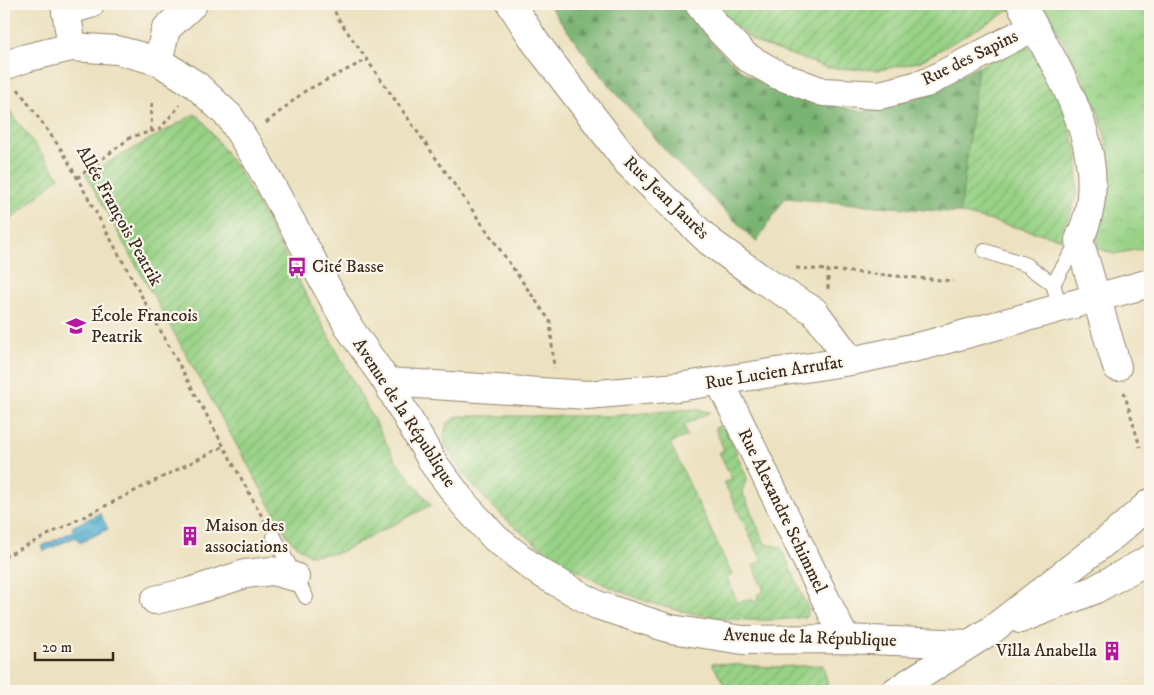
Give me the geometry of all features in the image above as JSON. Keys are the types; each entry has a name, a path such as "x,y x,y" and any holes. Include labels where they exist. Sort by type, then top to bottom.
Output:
{"street":[{"path":"158,61 166,29 193,4"},
{"name":"Rue Jean Jaurès","path":"511,4 536,43 628,163 709,241 763,280 814,311 852,361"},
{"name":"Rue des Sapins","path":"699,4 715,25 745,56 778,75 823,92 880,95 926,83 1028,15"},
{"path":"72,47 74,6"},
{"path":"1028,15 1069,89 1089,148 1091,182 1087,224 1079,240 1119,374"},
{"name":"Avenue de la République","path":"10,77 26,58 72,47 117,50 158,61 196,85 230,117 256,158 350,329 388,382 434,464 464,504 495,538 536,570 596,604 671,629 743,640 845,639 969,644"},
{"name":"Rue Lucien Arrufat","path":"388,382 587,395 720,382 852,361 926,345 1057,296 1097,296 1150,283"},
{"name":"Rue Alexandre Schimmel","path":"720,382 845,639"},
{"path":"896,691 992,629 1115,534 1150,504"},
{"path":"992,629 1094,590 1150,559"},
{"path":"155,600 189,592 245,574 272,571 301,587"}],"lane":[{"path":"985,251 1027,265 1057,296 1079,240"},
{"path":"274,538 301,587"}],"path":[{"path":"332,4 337,17 366,60 550,321 554,373"},
{"path":"264,125 305,91 366,60"},
{"name":"Allée François Peatrik","path":"10,77 63,152 274,538"},
{"path":"77,178 131,137 160,129 184,100"},
{"path":"151,131 152,103"},
{"path":"790,268 953,281"},
{"path":"828,270 828,290"},
{"path":"1119,374 1140,447"},
{"path":"4,558 224,446"}],"green space":[{"path":"548,4 679,4 722,53 743,72 786,94 863,112 912,100 978,67 960,213 785,198 756,242 675,161 598,72"},
{"path":"714,4 1009,4 1012,9 919,62 879,70 828,68 755,42 727,19"},
{"path":"1042,4 1150,4 1150,247 1114,254 1097,248 1098,232 1109,192 1109,166 1106,141 1100,117 1080,71"},
{"path":"1028,47 1039,53 1056,80 1078,156 1077,193 1062,239 960,213 978,67 1013,50"},
{"path":"4,103 59,177 4,226"},
{"path":"195,114 204,122 242,176 395,459 431,505 339,553 309,555 289,539 86,175"},
{"path":"694,409 710,412 684,425 687,436 670,443 732,575 727,578 738,603 751,598 753,602 759,599 757,595 764,591 753,565 762,561 724,482 732,479 719,452 724,450 715,428 724,424 747,478 742,491 765,544 781,547 809,610 806,617 760,620 715,617 670,608 627,594 586,575 547,551 511,524 464,474 449,452 444,438 447,423 459,416 607,416"},
{"path":"712,663 772,667 823,665 829,689 826,691 728,691"}],"water":[{"path":"100,513 108,529 80,543 76,537 44,551 42,546 74,531 72,527"}],"place":[{"name":"Cité Basse","path":"297,267"},
{"name":"École Francois Peatrik","path":"76,326"},
{"name":"Maison des associations","path":"190,536"},
{"name":"Villa Anabella","path":"1112,651"}]}
